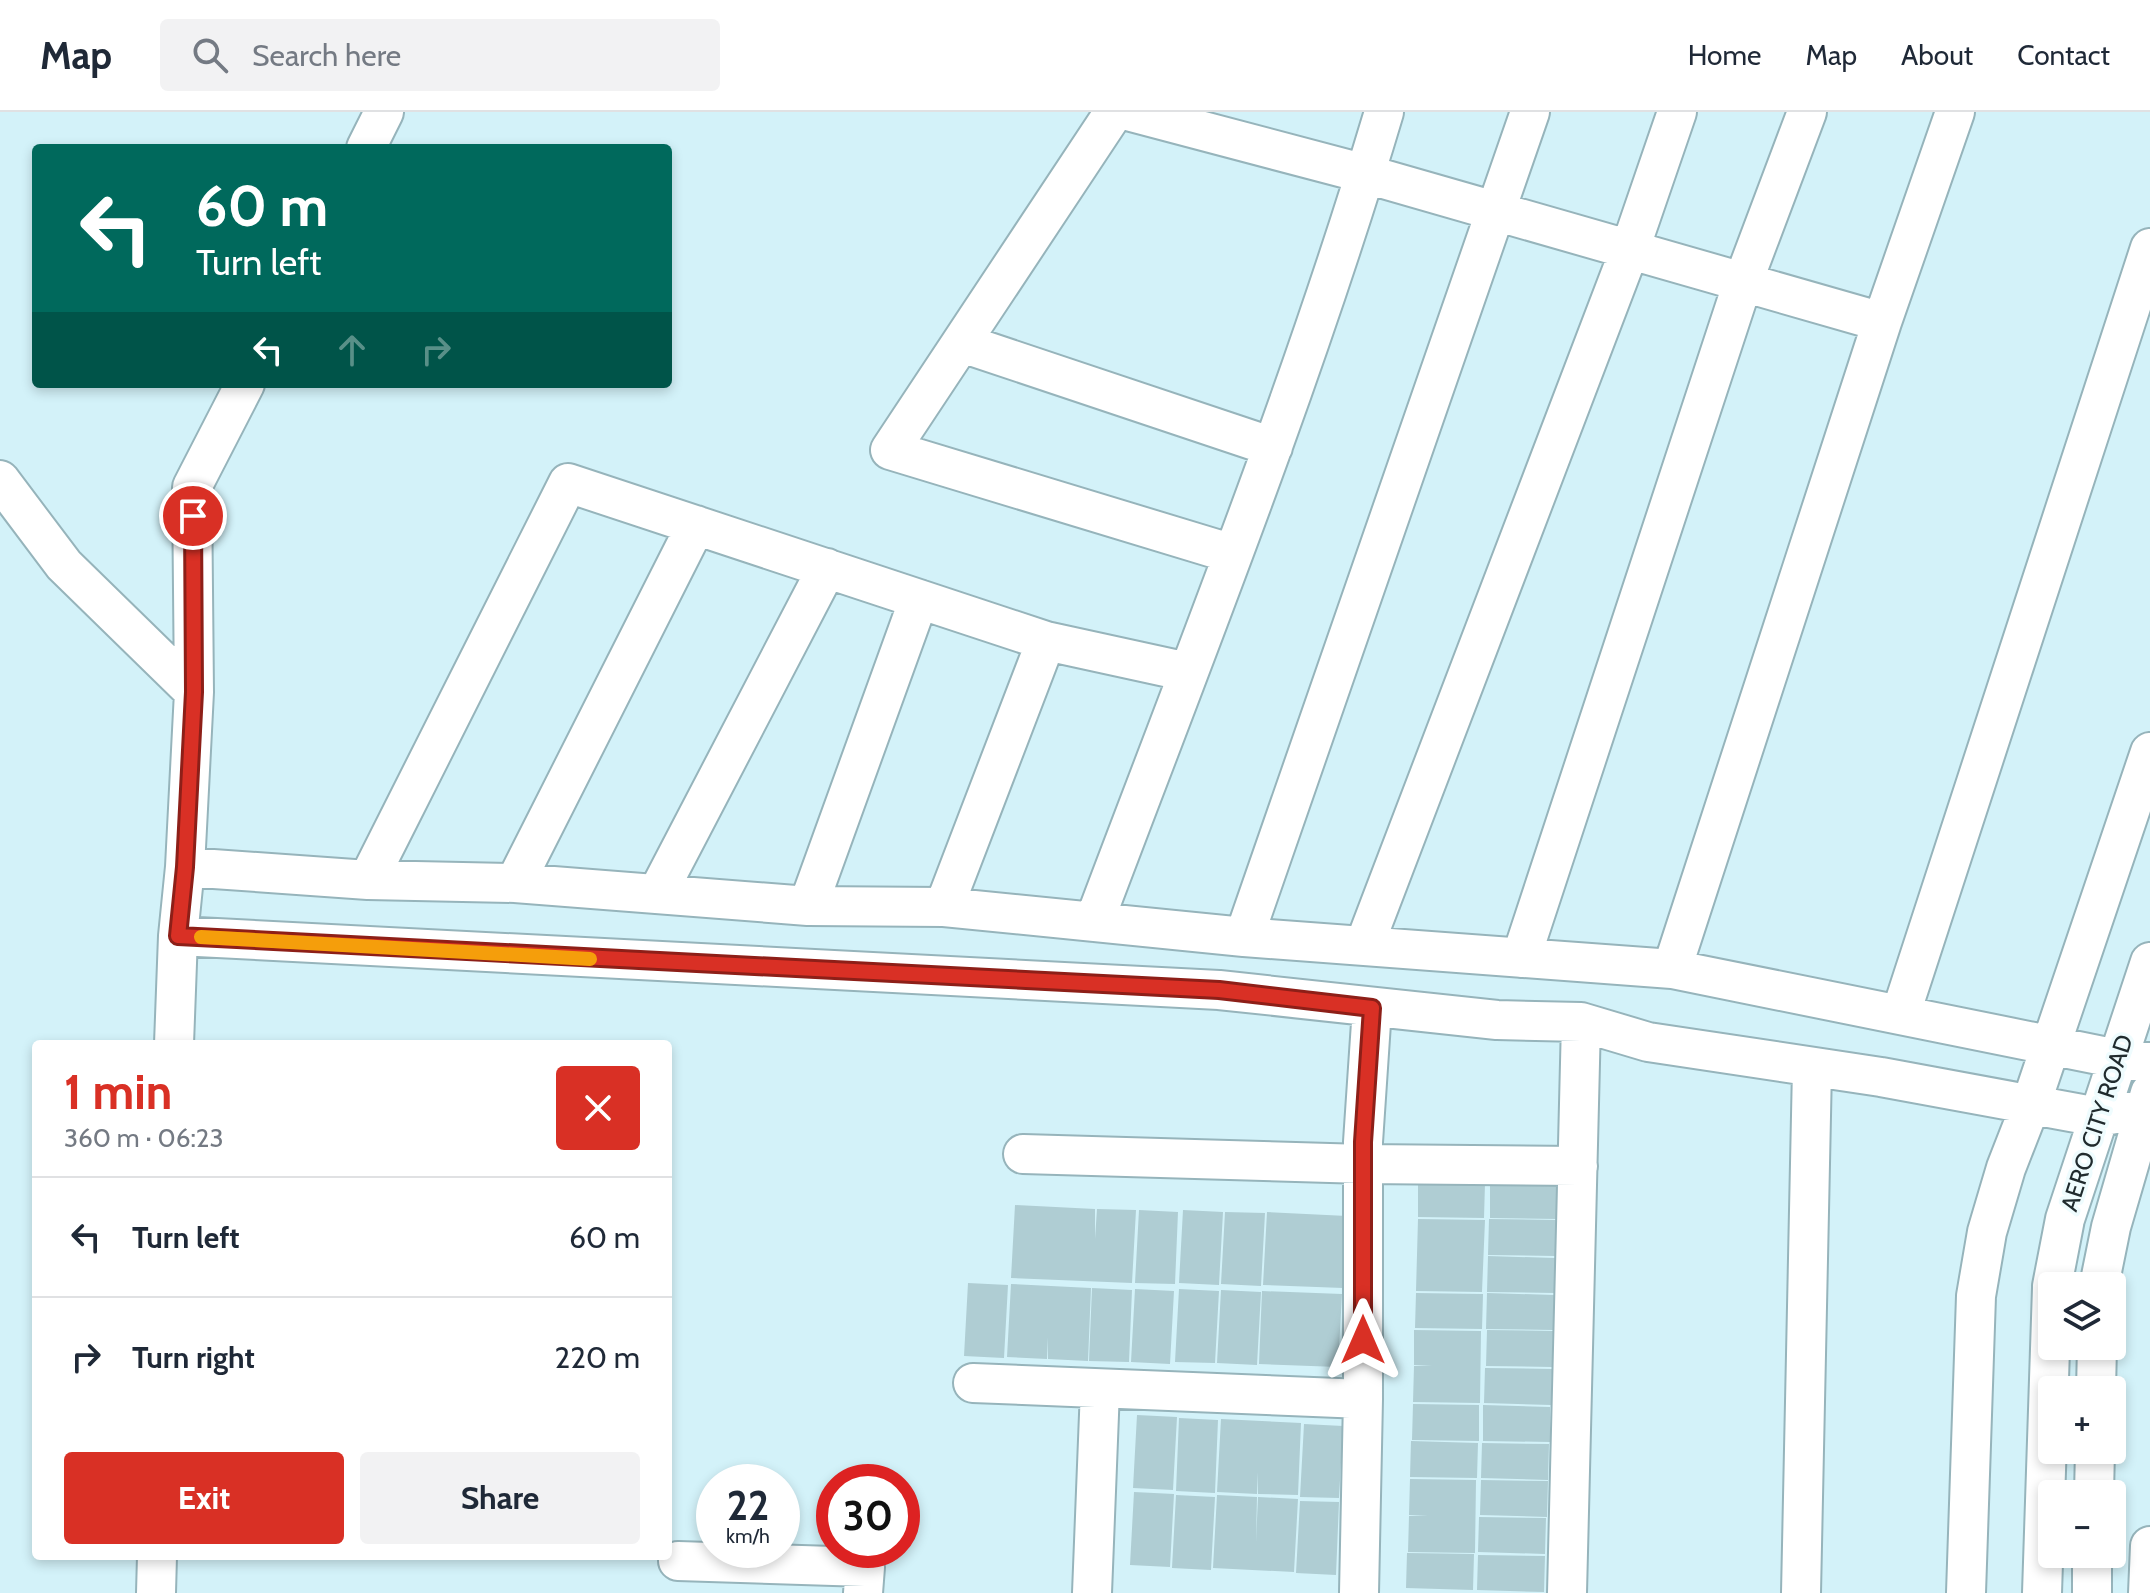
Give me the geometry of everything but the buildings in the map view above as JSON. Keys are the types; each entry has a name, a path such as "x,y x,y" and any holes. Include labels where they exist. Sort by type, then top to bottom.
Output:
{"street":[{"path":"368,144 384,112"},
{"path":"1114,112 890,450 1233,554"},
{"path":"1131,112 1366,174 1882,322"},
{"path":"1094,922 1273,447 1366,174 1384,112"},
{"path":"1244,937 1530,112"},
{"path":"1364,946 1630,249 1677,112"},
{"path":"1521,958 1743,282 1807,112"},
{"path":"1672,969 1882,322 1955,112"},
{"path":"1901,1013 2150,248"},
{"path":"962,343 1273,447"},
{"path":"174,1040 194,692 192,487 243,388"},
{"path":"0,480 64,565 194,692"},
{"path":"368,880 568,483 1046,641 1188,672"},
{"path":"515,883 696,525"},
{"path":"657,894 827,568"},
{"path":"808,906 919,599"},
{"path":"944,907 1046,641"},
{"path":"1966,1593 1976,1296 1991,1219 2150,752"},
{"path":"185,867 368,880 515,883 808,906 944,907 1244,937 1672,969 2134,1061"},
{"path":"178,936 1219,990 1497,1020 1581,1022 1648,1042 2098,1117 2148,1104"},
{"name":"AERO CITY ROAD","path":"2055,1272 2065,1219 2098,1117 2134,1061 2150,962"},
{"path":"1359,1593 1364,1164 1372,1008"},
{"path":"1567,1593 1581,1022"},
{"path":"1801,1593 1812,1068"},
{"name":"AERO CITY ROAD","path":"2102,1272 2111,1227 2148,1104"},
{"path":"1023,1154 1364,1164 1578,1166"},
{"name":"AERO CITY ROAD","path":"2042,1593 2050,1360"},
{"path":"973,1383 1363,1399"},
{"path":"1092,1593 1100,1389"},
{"path":"2148,1593 2150,1546"},
{"path":"156,1593 157,1560"},
{"path":"678,1561 865,1567 863,1593"},
{"path":"2092,1568 2092,1593"}],"slow traffic":[{"path":"201,937 590,959"}],"route":[{"path":"193,516 194,692 185,867 178,936 1219,990 1372,1008 1363,1142 1363,1340"}]}
